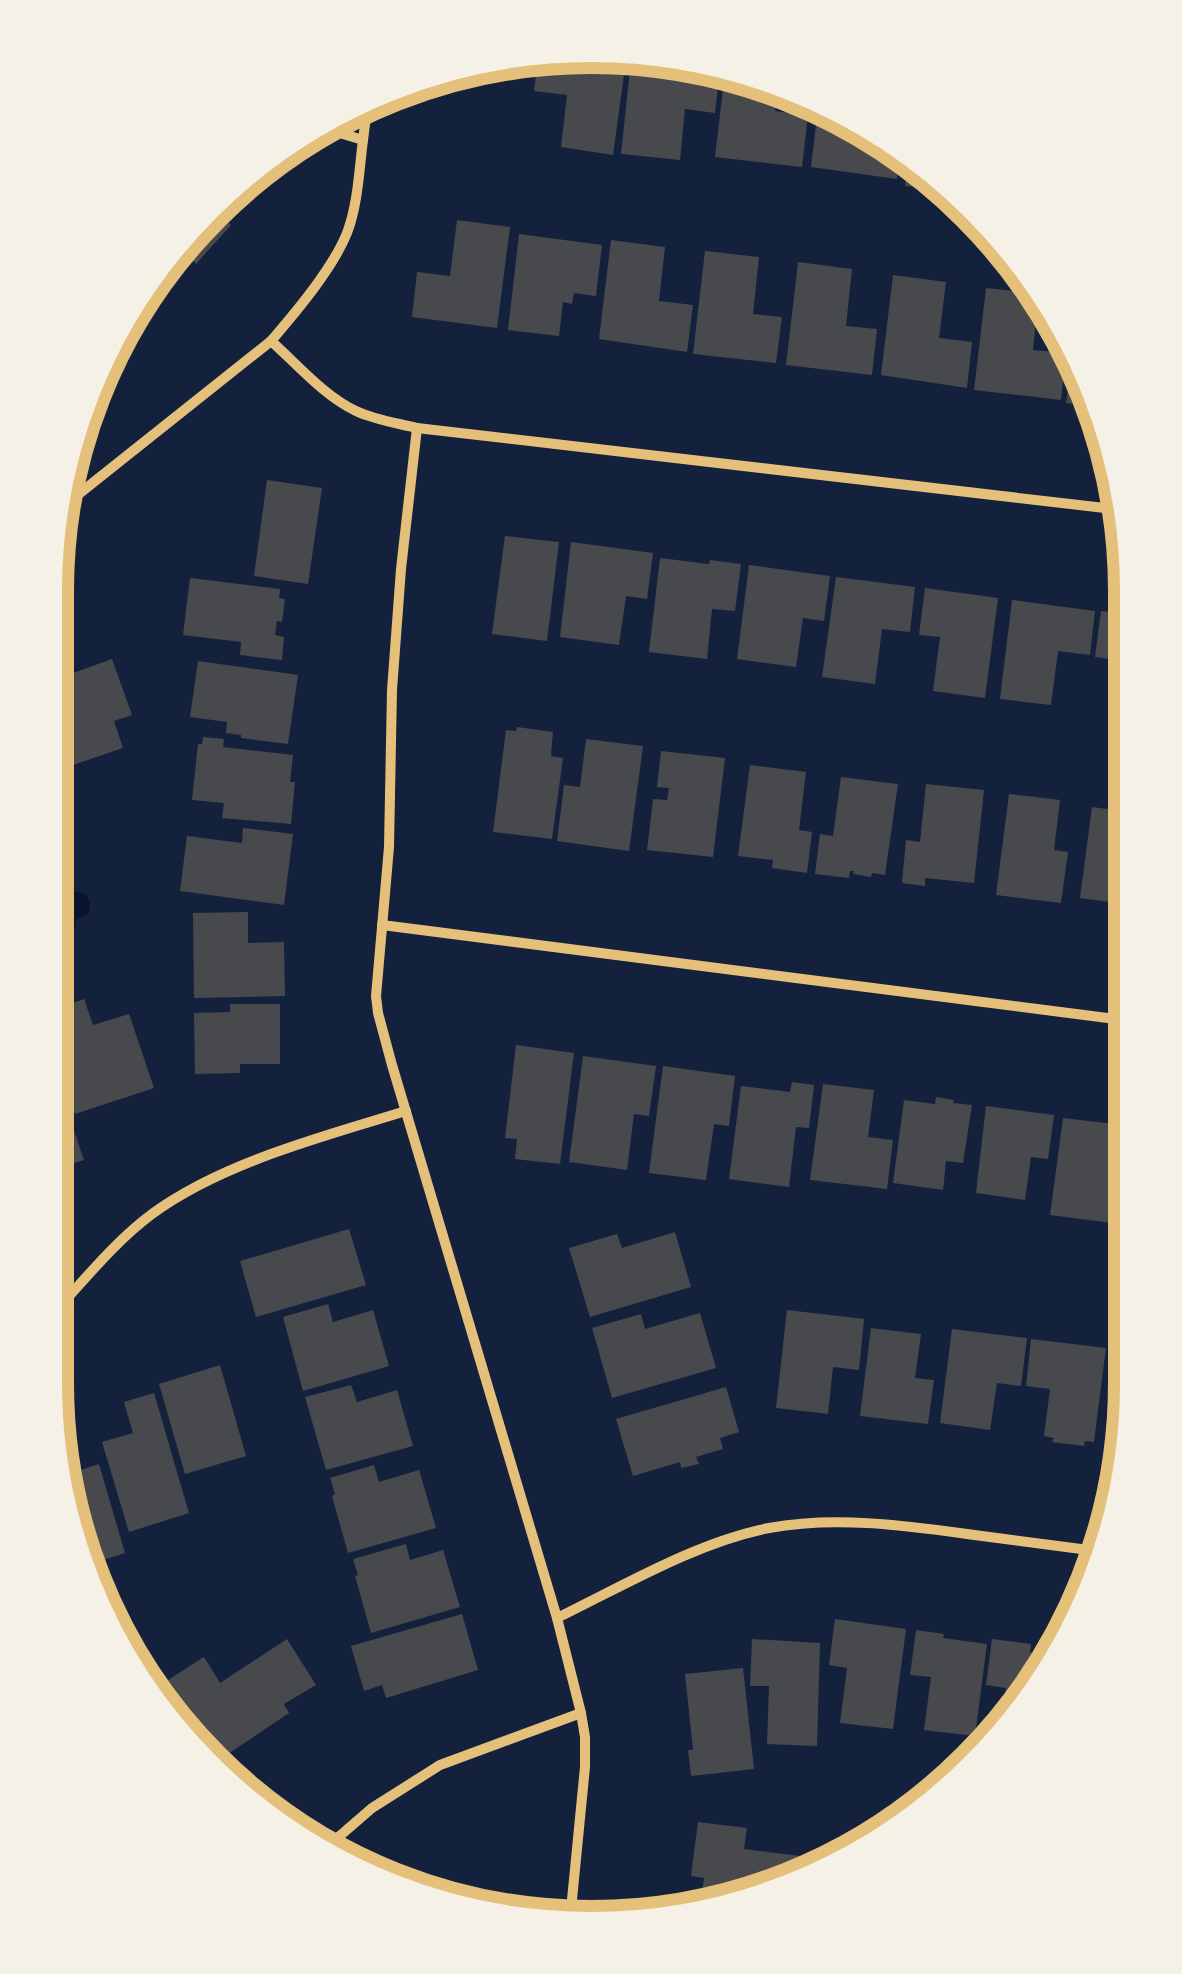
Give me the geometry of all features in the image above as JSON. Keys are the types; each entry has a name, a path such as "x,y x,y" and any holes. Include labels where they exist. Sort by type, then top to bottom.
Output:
{"street":[{"path":"77,496 271,340 306,298 347,234 366,118"},
{"path":"338,133 363,140"},
{"path":"271,340 337,400 379,420 417,428 1107,508"},
{"path":"417,428 392,690 389,847 376,996 406,1111 558,1618 581,1713 586,1767 572,1905"},
{"path":"382,924 1114,1019"},
{"path":"68,1298 123,1238 153,1213 192,1190 266,1156 406,1111"},
{"path":"558,1618 666,1564 732,1538 802,1524 894,1525 1087,1550"},
{"path":"335,1840 372,1808 440,1765 581,1713"}],"water":[{"path":"80,892 90,904 88,913 76,920 68,960 68,894"}],"building":[{"path":"625,69 613,155 561,147 567,95 534,91 537,71"},
{"path":"630,69 718,83 715,113 685,109 680,160 621,154"},
{"path":"724,84 776,101 775,111 808,115 802,167 715,157"},
{"path":"817,118 898,168 897,179 811,167"},
{"path":"906,173 925,188 905,186"},
{"path":"253,191 256,194 227,221 231,225 196,264 189,256"},
{"path":"457,220 510,227 497,328 412,317 417,272 450,276"},
{"path":"519,234 602,245 596,296 574,293 572,304 563,302 559,336 508,330"},
{"path":"611,240 665,247 659,301 693,305 687,352 599,339"},
{"path":"705,251 759,257 753,314 782,317 776,363 693,354"},
{"path":"798,262 852,269 846,326 877,329 872,375 786,365"},
{"path":"893,275 946,282 939,338 972,342 967,388 881,375"},
{"path":"986,288 1020,292 1037,317 1033,350 1057,352 1065,367 1061,400 974,390"},
{"path":"1069,378 1080,405 1066,403"},
{"path":"267,480 322,488 308,584 254,576"},
{"path":"505,536 559,542 547,641 492,634"},
{"path":"571,542 653,553 647,599 626,596 619,645 560,637"},
{"path":"660,558 741,564 735,611 712,609 707,659 649,652"},
{"path":"749,565 830,576 824,621 803,618 796,667 737,659"},
{"path":"836,577 915,587 910,632 882,629 875,684 822,677"},
{"path":"190,578 280,589 279,598 285,599 282,622 277,621 275,635 284,637 282,660 240,655 241,642 183,635"},
{"path":"925,588 998,598 985,698 933,691 940,637 919,635"},
{"path":"1012,600 1095,611 1090,655 1058,651 1051,705 1000,699"},
{"path":"1101,611 1114,613 1114,660 1095,657"},
{"path":"112,659 132,715 114,721 123,748 70,766 68,675"},
{"path":"198,661 298,675 288,744 241,738 226,733 227,722 190,717"},
{"path":"1114,675 1114,714 1109,713"},
{"path":"517,727 553,732 551,756 563,758 552,839 493,832 506,730 516,731"},
{"path":"203,737 224,739 223,747 293,755 291,824 222,818 224,803 192,800 198,744 202,744"},
{"path":"586,739 643,746 629,851 557,841 564,785 580,787"},
{"path":"661,751 725,758 713,857 647,850 653,799 667,800 669,788 657,787"},
{"path":"750,765 806,772 799,830 812,832 807,873 772,868 773,860 738,856"},
{"path":"841,777 898,784 885,875 872,873 871,877 853,874 854,871 850,871 849,878 815,874 820,834 833,836"},
{"path":"926,784 984,790 974,883 925,878 925,886 902,883 906,840 920,842"},
{"path":"1009,794 1060,800 1054,850 1068,852 1061,903 996,895"},
{"path":"1092,807 1114,810 1114,903 1080,898"},
{"path":"243,828 293,834 284,905 180,891 187,836 242,843"},
{"path":"248,912 248,943 284,942 285,996 194,998 193,913"},
{"path":"84,999 93,1025 129,1014 154,1088 75,1114 68,1093 68,1004"},
{"path":"230,1004 280,1004 280,1064 240,1064 240,1073 195,1074 194,1013 230,1012"},
{"path":"516,1045 574,1053 560,1164 515,1159 517,1139 505,1138"},
{"path":"583,1056 656,1066 649,1116 634,1114 627,1170 569,1162"},
{"path":"663,1066 735,1076 729,1126 714,1124 706,1180 649,1173"},
{"path":"792,1082 814,1085 809,1128 796,1127 789,1187 729,1179 741,1086 790,1092"},
{"path":"823,1084 874,1090 868,1137 893,1140 887,1189 810,1180"},
{"path":"936,1097 972,1105 963,1163 946,1161 943,1190 893,1183 904,1100 935,1104"},
{"path":"986,1106 1054,1115 1048,1159 1031,1157 1025,1200 976,1193"},
{"path":"68,1113 84,1160 68,1165"},
{"path":"1063,1118 1114,1124 1108,1171 1114,1172 1114,1223 1050,1215"},
{"path":"349,1229 366,1285 256,1317 240,1261"},
{"path":"675,1232 691,1287 590,1317 569,1248 617,1234 622,1248"},
{"path":"328,1304 333,1322 373,1310 389,1366 303,1391 283,1317"},
{"path":"787,1310 864,1319 859,1370 833,1367 828,1414 776,1408"},
{"path":"700,1313 716,1368 612,1398 592,1328 641,1314 645,1329"},
{"path":"871,1328 921,1334 915,1378 934,1380 928,1424 860,1416"},
{"path":"952,1329 1027,1338 1021,1386 997,1383 990,1430 940,1423"},
{"path":"1031,1339 1106,1348 1094,1442 1085,1441 1084,1446 1052,1442 1054,1438 1044,1436 1050,1389 1026,1386"},
{"path":"1114,1360 1110,1448 1104,1447"},
{"path":"220,1365 246,1456 185,1474 159,1384"},
{"path":"351,1385 357,1402 397,1390 413,1446 326,1470 305,1397"},
{"path":"726,1387 739,1432 720,1438 723,1449 696,1457 699,1464 681,1468 680,1462 633,1476 616,1419"},
{"path":"154,1393 189,1513 129,1532 102,1442 133,1433 124,1402"},
{"path":"99,1464 125,1553 99,1561 76,1472"},
{"path":"374,1465 379,1482 419,1470 436,1528 348,1553 330,1478"},
{"path":"406,1544 410,1560 443,1550 460,1607 371,1633 353,1559"},
{"path":"462,1614 478,1670 386,1698 382,1685 364,1691 351,1646"},
{"path":"835,1619 906,1629 893,1729 840,1723 847,1668 829,1665"},
{"path":"916,1630 987,1644 975,1736 924,1730 931,1677 910,1675"},
{"path":"287,1639 316,1685 284,1704 289,1713 224,1756 184,1712 165,1682 204,1657 220,1683"},
{"path":"752,1639 820,1643 817,1746 767,1744 769,1686 750,1686"},
{"path":"992,1639 1031,1644 1030,1652 1039,1653 1004,1705 1006,1688 986,1685"},
{"path":"743,1668 754,1769 691,1776 688,1750 693,1750 685,1674"},
{"path":"698,1822 747,1828 744,1849 800,1856 799,1864 791,1867 702,1894 704,1878 691,1876"}]}
